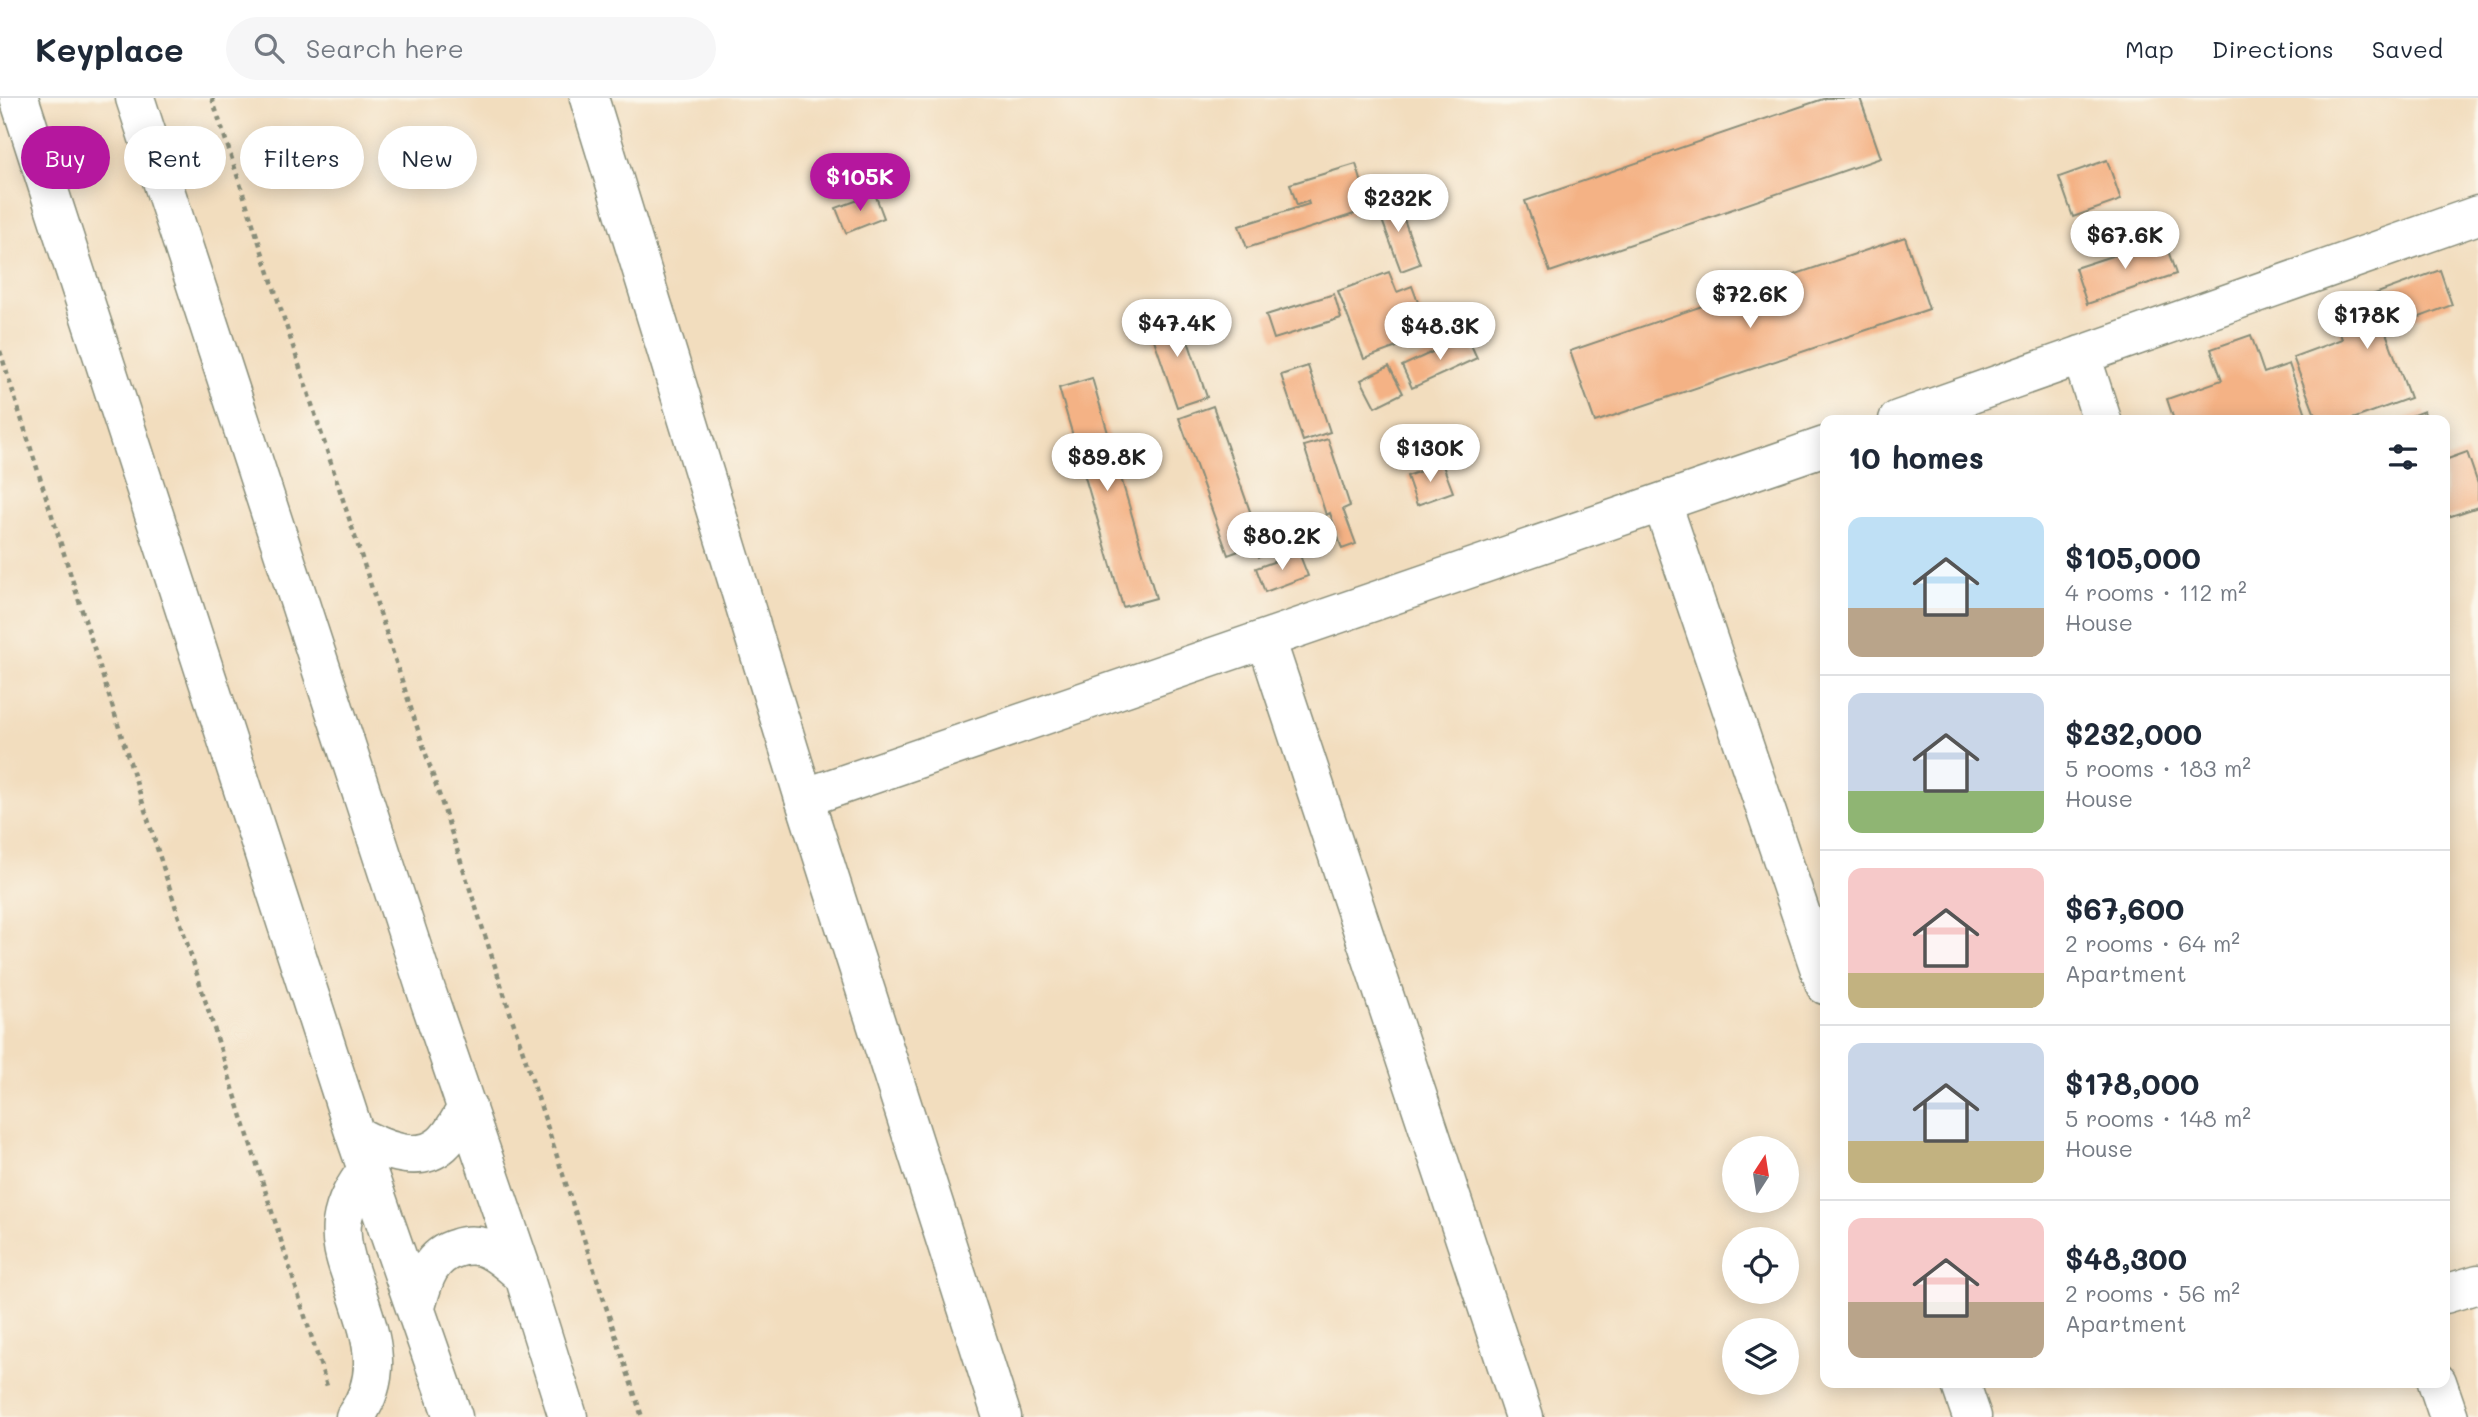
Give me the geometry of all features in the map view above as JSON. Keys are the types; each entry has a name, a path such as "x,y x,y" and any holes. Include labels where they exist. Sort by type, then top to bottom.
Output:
{"street":[{"path":"19,98 361,1153 453,1417"},
{"path":"135,98 425,987 524,1276 568,1417"},
{"path":"589,98 804,798 1002,1417"},
{"path":"1912,415 2081,355 2475,225"},
{"path":"2081,355 2100,415"},
{"path":"804,798 1820,448"},
{"path":"1662,503 1820,970"},
{"path":"1266,639 1524,1417"},
{"path":"361,1153 422,1154 441,1145 467,1107"},
{"path":"355,1417 365,1404 372,1387 374,1351 342,1244 346,1204 355,1186 361,1153"},
{"path":"416,1307 433,1261 448,1250 465,1245 483,1247 524,1276"},
{"path":"2450,1292 2478,1284"},
{"path":"1962,1388 1972,1417"},
{"path":"2440,1388 2449,1417"}],"path":[{"path":"212,98 642,1417"},
{"path":"0,352 328,1390"}],"building":[{"path":"1826,98 1860,98 1881,158 1550,272 1525,201"},
{"path":"2107,160 2121,200 2073,217 2059,177"},
{"path":"1356,164 1370,209 1247,248 1239,226 1309,204 1308,201 1297,205 1290,184"},
{"path":"875,194 884,218 846,233 836,208"},
{"path":"1396,197 1420,264 1401,271 1376,204"},
{"path":"1905,237 1929,309 1595,422 1570,351"},
{"path":"2164,239 2176,274 2087,304 2075,268"},
{"path":"2440,270 2452,305 2385,330 2410,398 2364,415 2315,415 2293,357 2342,339 2331,310"},
{"path":"1389,272 1397,292 1412,286 1430,335 1364,359 1338,291"},
{"path":"1334,294 1341,318 1274,339 1266,315"},
{"path":"1169,309 1177,333 1184,329 1207,397 1177,407 1146,316"},
{"path":"2251,335 2264,373 2289,364 2306,415 2172,415 2167,399 2222,380 2211,349"},
{"path":"1467,336 1477,358 1412,388 1402,366"},
{"path":"1308,366 1330,432 1303,441 1281,375"},
{"path":"1389,366 1403,393 1375,407 1361,380"},
{"path":"1092,378 1156,598 1123,607 1059,388"},
{"path":"1213,406 1258,534 1314,514 1322,535 1259,557 1255,545 1228,555 1179,418"},
{"path":"1328,439 1350,506 1343,509 1356,544 1342,549 1330,513 1326,515 1304,446"},
{"path":"2467,452 2478,484 2478,507 2450,516 2450,458"},
{"path":"1442,463 1453,492 1417,505 1407,476"},
{"path":"1299,553 1308,576 1265,592 1256,568"}]}
